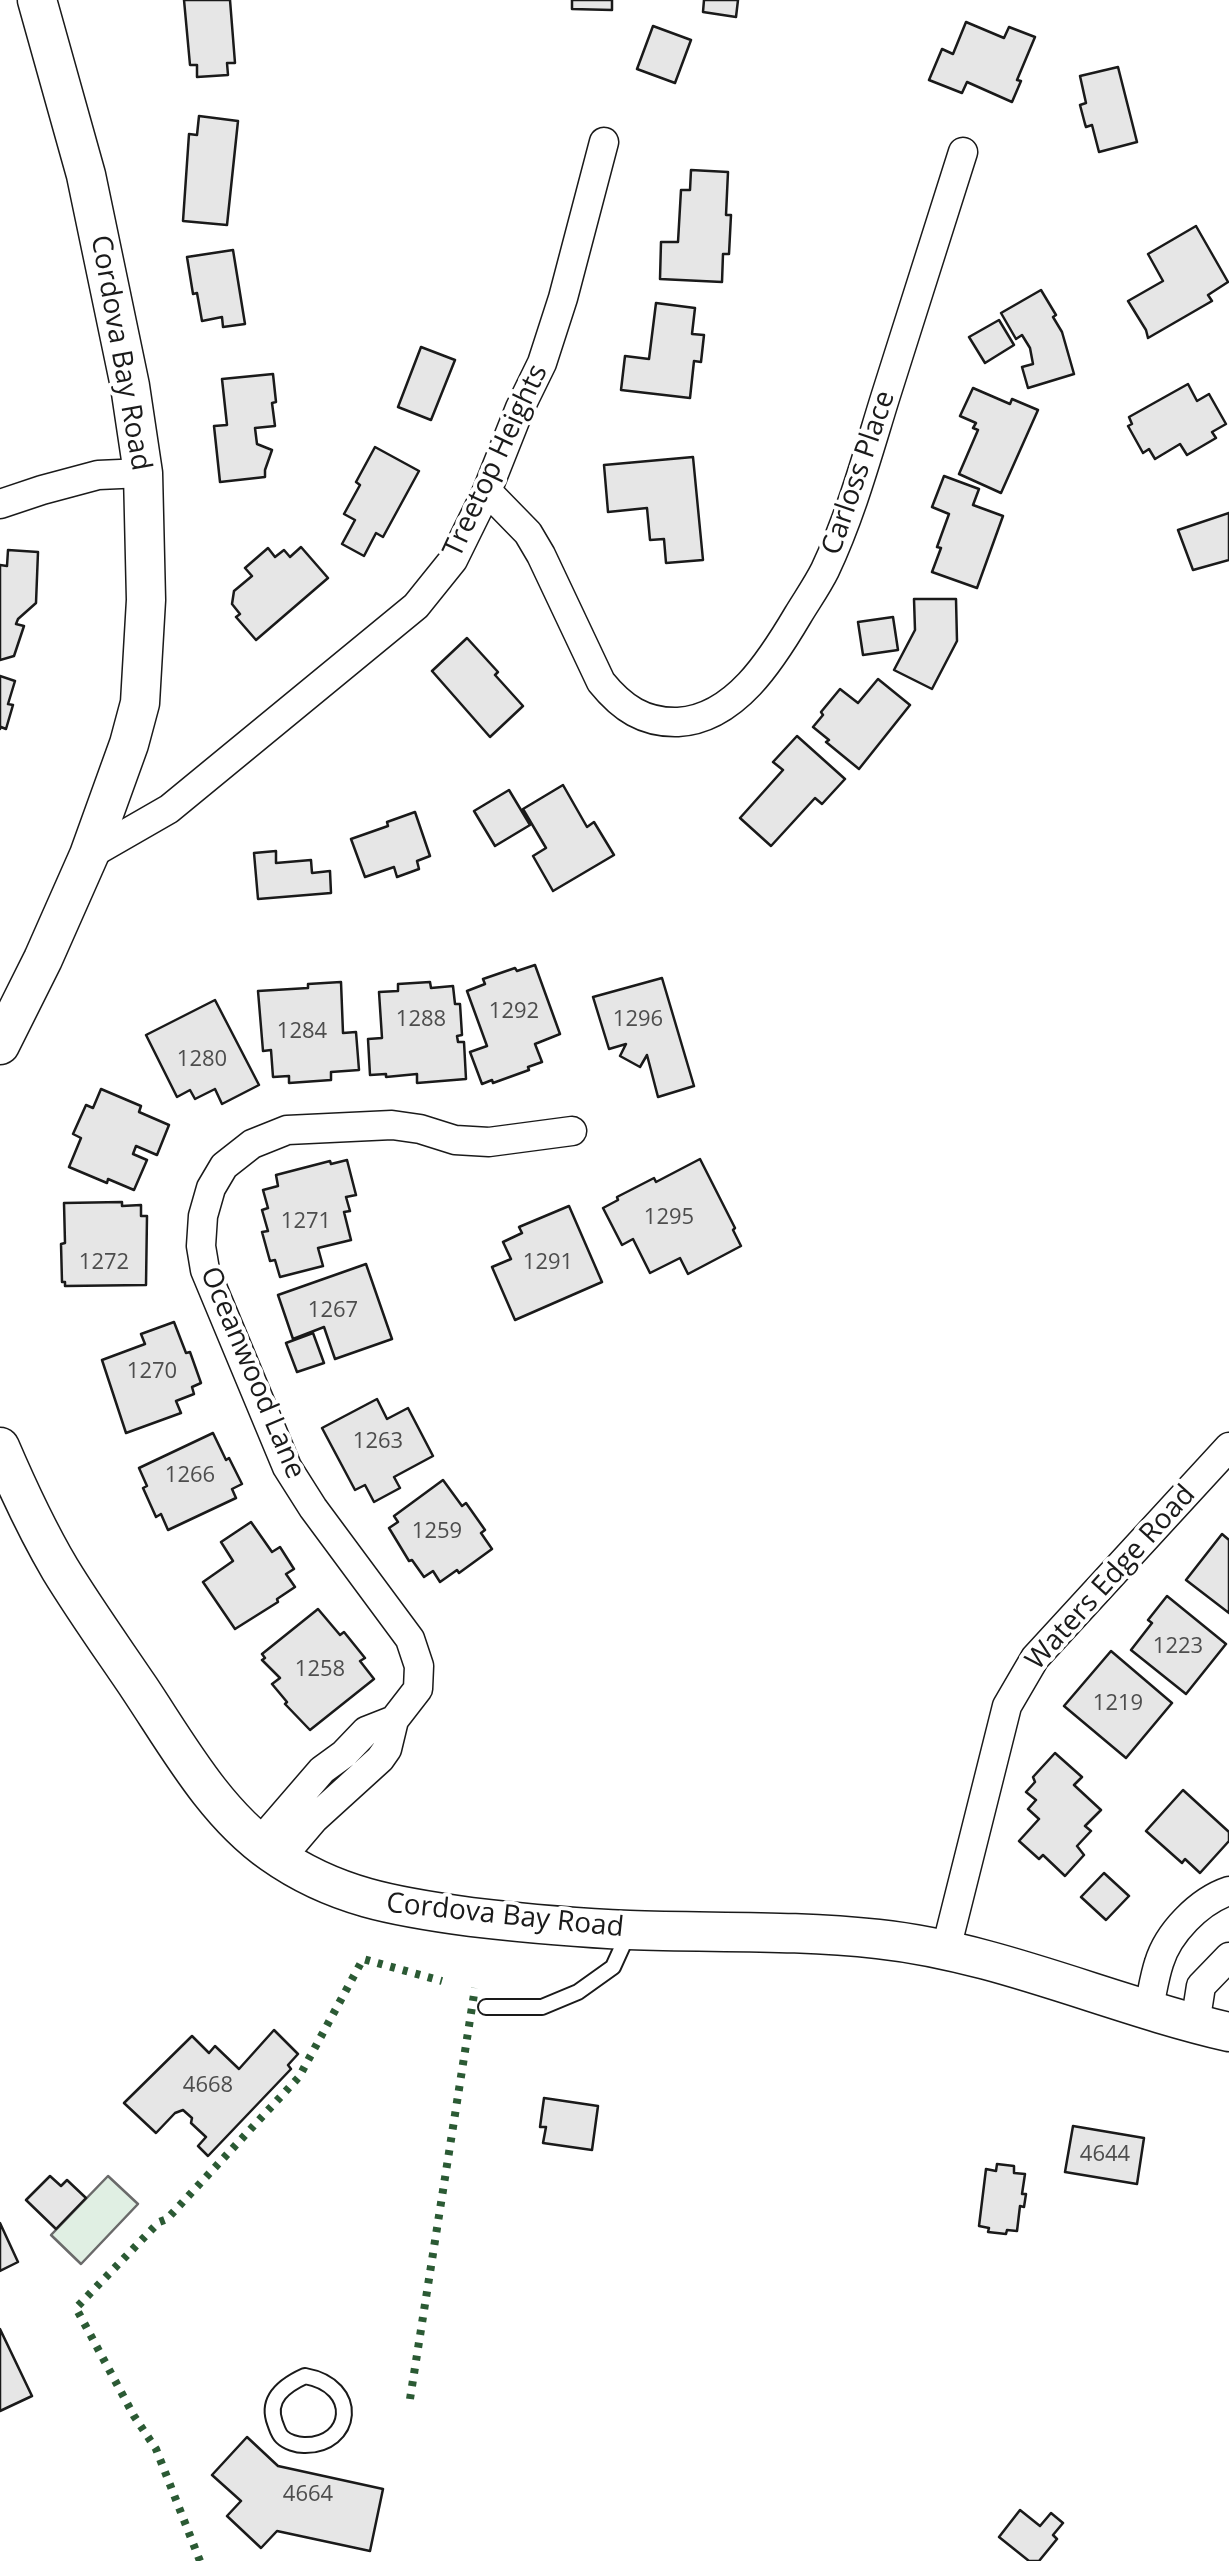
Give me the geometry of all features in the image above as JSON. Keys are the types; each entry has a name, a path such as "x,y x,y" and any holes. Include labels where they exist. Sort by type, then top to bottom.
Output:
{"main road":[{"name":"Cordova Bay Road","path":"0,1045 89,855 130,744 140,703 146,600 143,473 130,386 90,192 37,0"},
{"name":"Cordova Bay Road","path":"0,1447 20,1493 70,1584 216,1800 240,1827 314,1879 361,1898 408,1909 504,1921 630,1930 822,1933 946,1949 1212,2028"}],"street":[{"name":"Treetop Heights","path":"89,855 169,809 416,606 453,560 488,491 542,363 604,142"},
{"name":"Carloss Place","path":"488,491 528,533 601,682 615,700 648,719 666,722 710,714 730,701 777,650 824,573 849,512 963,152"},
{"path":"0,504 98,475 143,473"},
{"name":"Oceanwood Lane","path":"270,1850 314,1819 380,1759 387,1749 394,1720 418,1690 418,1666 410,1639 287,1467 205,1270 201,1246 203,1216 211,1188 224,1166 252,1144 287,1130 392,1125 420,1128 455,1140 488,1142 572,1131"},
{"name":"Waters Edge Road","path":"946,1949 1008,1706 1016,1690 1035,1658 1229,1447"},
{"path":"1148,2010 1159,1960 1173,1937 1195,1911 1229,1891"},
{"path":"1212,2028 1202,1986 1229,1957"}],"lane":[{"path":"486,2006 542,2007 578,1992 614,1968 630,1930"},
{"path":"304,2376 323,2380 338,2392 343,2408 341,2424 332,2439 316,2445 297,2445 282,2437 273,2418 274,2401 286,2385 304,2376"}],"green space":[{"path":"108,2176 138,2204 81,2264 51,2235"}],"building":[{"path":"184,0 230,0 235,63 227,63 228,75 197,77 197,65 190,65"},
{"path":"572,0 612,0 612,10 572,9"},
{"path":"704,0 738,0 736,17 703,12"},
{"path":"966,22 1004,38 1009,27 1035,37 1012,102 967,82 962,93 929,80 942,49 953,54"},
{"path":"653,26 691,40 675,83 637,69"},
{"path":"1118,67 1137,142 1099,152 1092,125 1086,127 1080,105 1086,103 1080,76"},
{"path":"199,116 238,121 227,225 183,221 189,134 197,135"},
{"path":"691,170 728,172 729,254 723,254 722,282 660,279 661,242 678,242 681,190 690,190"},
{"path":"1196,226 1228,282 1208,295 1212,301 1148,338 1128,301 1163,281 1148,254"},
{"path":"233,250 245,324 223,327 222,317 202,321 187,257"},
{"path":"1041,290 1056,315 1053,317 1062,332 1074,374 1028,388 1022,367 1033,364 1030,348 1022,335 1016,339 1001,313"},
{"path":"656,303 695,308 692,334 704,335 701,362 694,361 690,398 621,390 625,356 649,359"},
{"path":"999,320 1014,345 985,363 969,337"},
{"path":"421,347 455,360 431,420 398,407"},
{"path":"273,374 275,426 255,428 257,444 272,450 265,477 220,482 214,426 227,425 222,379"},
{"path":"1188,384 1197,401 1209,394 1226,424 1212,432 1216,438 1187,455 1180,444 1155,459 1149,449 1143,453 1128,426 1132,424 1129,417"},
{"path":"973,388 1010,404 1012,399 1038,410 1001,493 959,474 978,430 973,428 976,423 960,416"},
{"path":"375,447 419,471 383,537 376,533 364,556 342,544 355,520 344,514"},
{"path":"693,457 703,560 666,563 664,539 650,540 647,508 608,512 604,465"},
{"path":"944,476 979,489 973,505 1003,516 977,588 932,572 949,514 932,507"},
{"path":"1229,513 1229,560 1193,570 1178,530"},
{"path":"301,547 328,578 256,640 236,617 240,614 232,604 234,591 252,576 245,568 268,548 275,557 284,550 290,557"},
{"path":"8,550 38,552 36,603 18,619 16,624 24,626 14,656 0,660 0,565 7,566"},
{"path":"914,599 956,599 957,641 932,689 894,670 915,630"},
{"path":"893,617 898,650 863,655 858,622"},
{"path":"467,638 523,706 490,737 432,671"},
{"path":"0,676 15,681 6,729 0,729"},
{"path":"878,679 910,705 859,769 813,727 840,689 858,703"},
{"path":"797,736 845,779 822,804 815,798 771,846 740,818 783,770 773,762"},
{"path":"563,785 587,827 594,822 614,855 553,891 533,856 546,848 523,809"},
{"path":"509,790 530,825 495,846 474,811"},
{"path":"415,812 430,856 417,861 419,869 397,877 394,867 365,877 351,839"},
{"path":"276,851 276,863 311,860 312,873 330,871 331,893 258,899 254,853"},
{"path":"535,965 560,1034 535,1044 542,1062 528,1067 529,1070 482,1084 470,1052 487,1046 467,991 485,984 483,979"},
{"path":"662,978 694,1086 658,1097 647,1055 640,1067 620,1056 626,1044 609,1049 593,997"},
{"path":"341,982 343,1033 356,1032 359,1070 331,1072 331,1080 289,1083 289,1076 273,1077 271,1050 263,1051 258,991"},
{"path":"430,982 431,988 453,986 455,1004 460,1004 462,1035 457,1036 458,1042 464,1042 466,1079 417,1083 417,1074 370,1075 368,1039 382,1038 379,992 398,991 398,984"},
{"path":"215,1000 259,1085 222,1104 215,1089 195,1099 190,1090 177,1097 146,1035"},
{"path":"101,1089 141,1106 139,1112 169,1125 157,1155 136,1146 133,1154 147,1160 134,1190 69,1167 81,1138 73,1134 86,1105 93,1108"},
{"path":"700,1159 741,1246 688,1274 680,1258 650,1273 633,1239 622,1245 603,1208 654,1178 656,1182"},
{"path":"347,1160 356,1195 346,1197 350,1211 344,1212 351,1240 318,1248 323,1266 280,1277 275,1260 270,1261 262,1232 268,1231 262,1210 268,1208 263,1190 278,1186 276,1175"},
{"path":"122,1202 122,1206 141,1205 141,1216 147,1216 146,1285 65,1286 61,1244 65,1243 64,1203"},
{"path":"569,1206 602,1282 515,1320 492,1267 511,1259 503,1242 522,1233 519,1227"},
{"path":"366,1264 392,1339 335,1359 324,1327 293,1339 278,1295"},
{"path":"174,1322 201,1383 192,1387 194,1394 176,1401 181,1413 126,1433 102,1360 145,1344 141,1334"},
{"path":"313,1333 324,1363 297,1372 286,1343"},
{"path":"377,1399 387,1419 408,1408 433,1456 394,1477 400,1488 374,1502 365,1485 355,1490 322,1428"},
{"path":"213,1433 242,1484 232,1489 236,1498 168,1530 161,1514 156,1517 139,1468"},
{"path":"443,1480 462,1506 466,1503 485,1530 481,1533 492,1549 440,1582 433,1571 424,1577 389,1528 398,1522 394,1516"},
{"path":"251,1522 272,1552 280,1547 294,1569 286,1574 295,1587 235,1629 203,1582 233,1561 221,1542"},
{"path":"1222,1534 1229,1540 1229,1613 1186,1580"},
{"path":"1167,1596 1226,1644 1186,1694 1131,1650"},
{"path":"318,1609 365,1658 360,1661 374,1679 310,1730 272,1684 280,1678 262,1660 262,1654"},
{"path":"1111,1651 1172,1703 1126,1758 1064,1706"},
{"path":"1055,1753 1082,1777 1074,1785 1101,1810 1085,1826 1091,1831 1077,1846 1084,1855 1065,1876 1043,1855 1039,1859 1019,1841 1039,1819 1028,1809 1036,1800 1026,1792 1035,1782 1033,1777"},
{"path":"1183,1790 1229,1832 1229,1841 1200,1873 1185,1859 1182,1863 1146,1831"},
{"path":"1104,1873 1129,1896 1106,1920 1081,1897"},
{"path":"274,2030 298,2054 288,2065 291,2069 208,2156 198,2146 206,2137 183,2110 156,2133 124,2103 192,2036 209,2053 215,2046 239,2069"},
{"path":"544,2098 598,2106 592,2150 543,2143 546,2127 540,2127"},
{"path":"1073,2126 1144,2138 1137,2184 1065,2172"},
{"path":"997,2164 1014,2166 1014,2173 1025,2174 1022,2194 1026,2194 1017,2231 1007,2230 1006,2234 988,2232 989,2228 979,2226 986,2169 996,2171"},
{"path":"50,2176 61,2186 67,2180 86,2198 56,2229 26,2200"},
{"path":"0,2223 18,2262 0,2271"},
{"path":"0,2329 32,2396 0,2411"},
{"path":"247,2437 278,2466 383,2489 370,2551 277,2531 261,2548 227,2516 241,2501 212,2475"},
{"path":"1020,2510 1040,2526 1051,2513 1063,2523 1053,2535 1057,2539 1039,2561 1029,2561 999,2537"}],"hedge":[{"path":"200,2561 156,2449 76,2308 159,2222 167,2219 299,2077 363,1959 442,1981"},
{"path":"410,2399 475,1988"}]}
